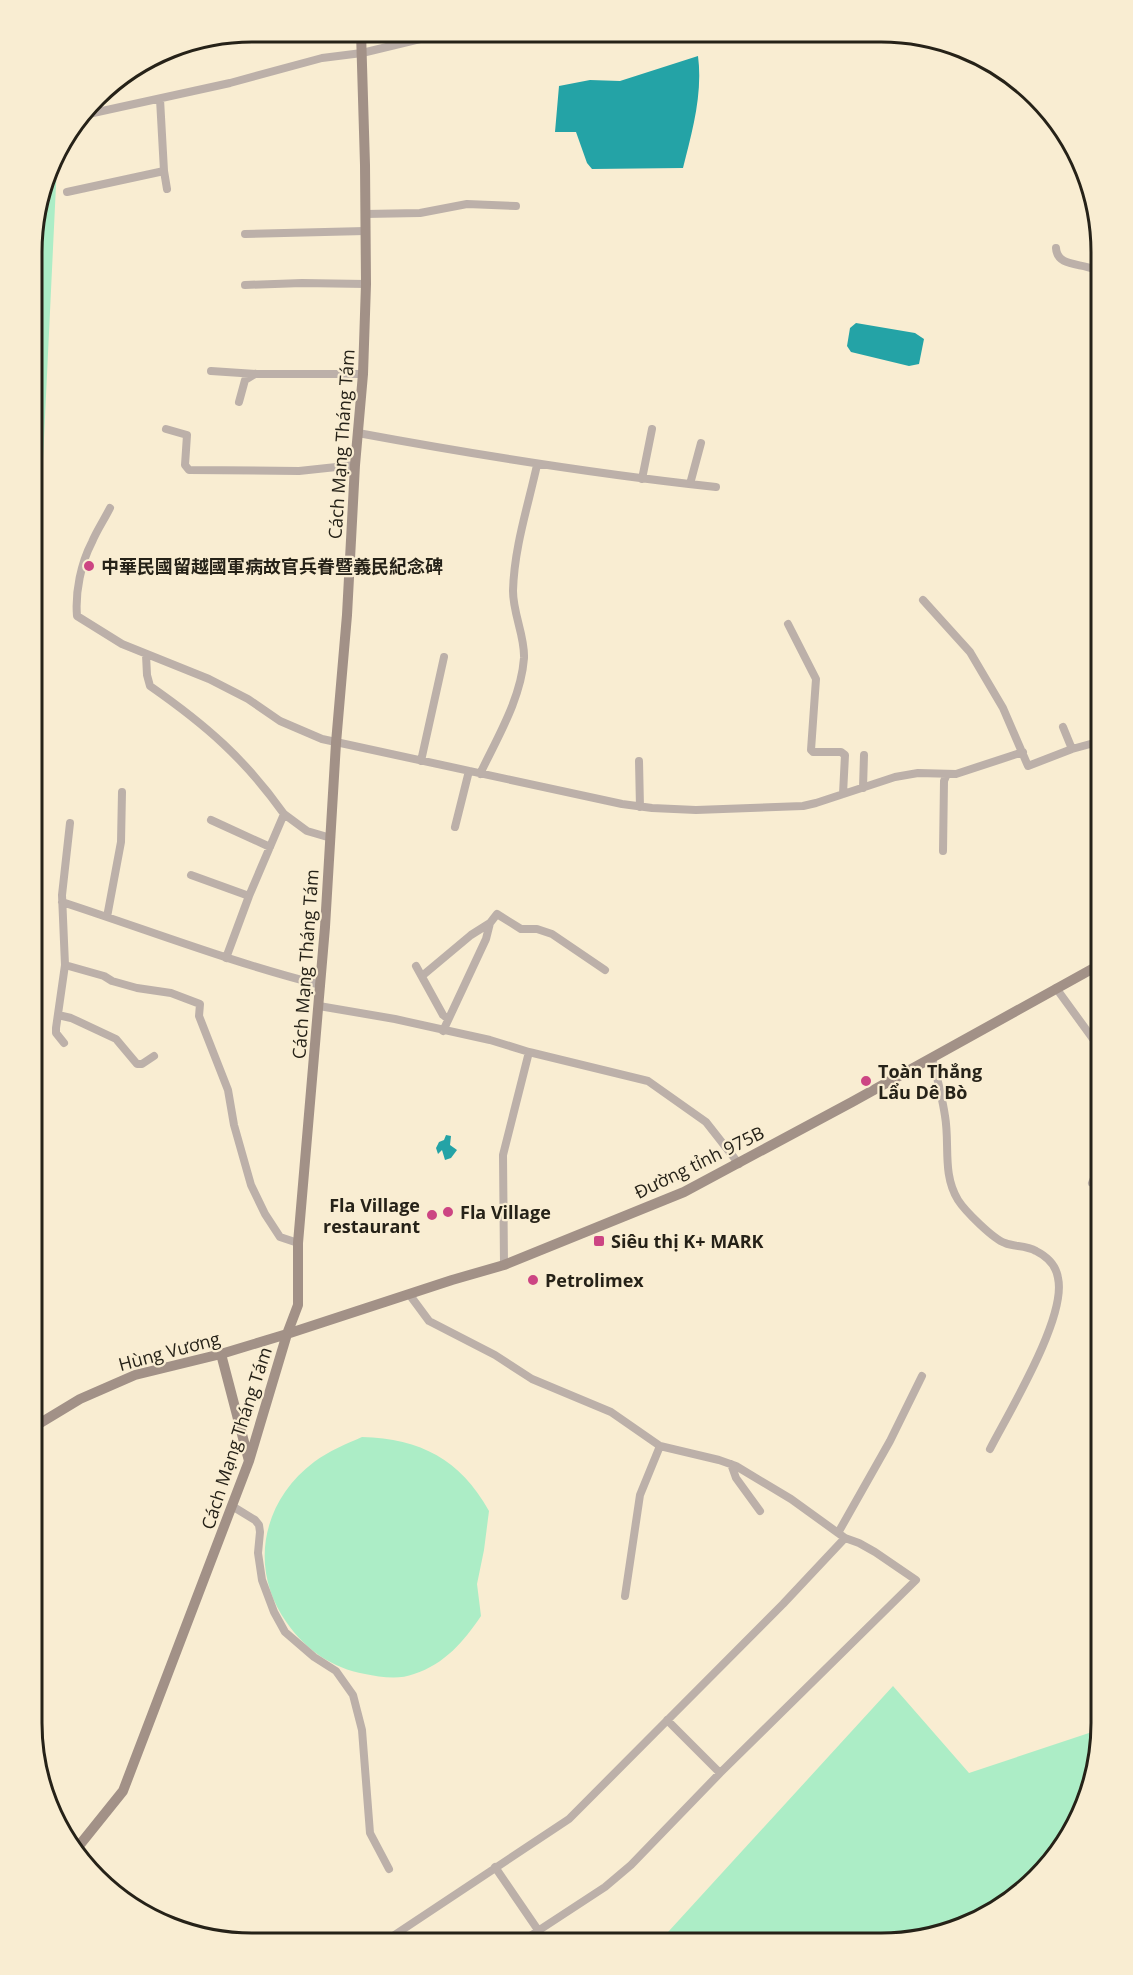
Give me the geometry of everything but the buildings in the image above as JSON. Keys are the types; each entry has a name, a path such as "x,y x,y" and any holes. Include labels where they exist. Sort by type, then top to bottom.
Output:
{"street":[{"name":"Cách Mạng Tháng Tám","path":"80,1844 123,1791 249,1461 287,1334 298,1305 298,1243 321,985 363,374 366,284 361,42"},
{"path":"94,113 230,83 322,58 362,53 408,42"},
{"path":"160,99 167,189"},
{"path":"68,192 164,171"},
{"path":"365,214 420,213 467,204 516,206"},
{"path":"245,234 365,231"},
{"path":"1056,248 1060,258 1091,268"},
{"path":"245,285 366,284"},
{"path":"211,371 256,374 363,374"},
{"path":"239,402 245,380 256,374"},
{"path":"166,429 187,435 185,465 189,470 299,471 355,465"},
{"path":"642,479 652,429"},
{"path":"358,433 537,465 716,487"},
{"path":"690,484 701,443"},
{"path":"480,774 511,708 524,658 513,593 514,575 537,465"},
{"path":"110,508 91,542 82,568 77,616 122,644 209,679 248,699 280,721 336,743 640,807 696,810 803,806 908,774 947,774 976,769 1023,752"},
{"path":"923,600 970,652 1003,708 1028,766 1091,744"},
{"path":"788,624 816,679 811,750 813,752 841,752 845,755 843,794"},
{"path":"146,655 150,686 215,735 262,783 284,814 307,831 331,838"},
{"path":"421,761 444,657"},
{"path":"1063,727 1072,749"},
{"path":"863,788 864,755"},
{"path":"639,761 640,807"},
{"path":"455,827 469,771"},
{"path":"943,851 944,781 947,774"},
{"path":"107,917 121,842 122,792"},
{"path":"226,958 249,896 284,814"},
{"path":"211,820 270,847"},
{"path":"64,1044 56,1033 65,965 62,902 70,823"},
{"path":"191,875 249,896"},
{"path":"62,902 226,958 321,985"},
{"path":"443,1031 496,914 521,929 537,929 552,934 605,970"},
{"path":"422,976 471,934 490,923"},
{"path":"65,965 137,988 171,993 200,1004 199,1016 228,1090 234,1125 251,1185 265,1214 280,1237 298,1243"},
{"path":"416,966 443,1015 448,1019"},
{"name":"Đường tỉnh 975B","path":"287,1334 504,1265 684,1192 739,1164 1091,969"},
{"path":"1056,988 1091,1036"},
{"path":"319,1005 489,1040 648,1081 706,1122 739,1164"},
{"path":"58,1015 71,1018 116,1039 137,1064 142,1064 154,1056"},
{"path":"504,1265 503,1155 529,1052"},
{"path":"932,1058 945,1118 948,1172 959,1202 998,1240 1034,1250 1048,1259 1059,1279 1056,1309 1046,1342 990,1449"},
{"path":"409,1294 429,1321 495,1355 532,1379 611,1412 660,1446 731,1464 791,1499 842,1535 867,1548 916,1580 720,1773 631,1865 605,1887 534,1933"},
{"name":"Hùng Vương","path":"42,1422 109,1385 135,1375 221,1354 287,1334"},
{"path":"221,1354 249,1461"},
{"path":"398,1933 569,1818 667,1720 842,1535 922,1376"},
{"path":"625,1596 640,1495 660,1446"},
{"path":"731,1464 736,1478 760,1511"},
{"path":"232,1506 259,1525 258,1553 262,1580 274,1612 285,1632 314,1657 336,1671 353,1695 362,1730 370,1833 389,1869"},
{"path":"667,1720 720,1773"},
{"path":"495,1868 538,1930"}],"green space":[{"path":"57,175 42,483 42,252 49,197"},
{"path":"362,1437 403,1442 437,1455 465,1478 489,1511 477,1584 481,1616 453,1651 425,1670 408,1676 383,1677 353,1671 321,1656 294,1633 275,1602 267,1581 266,1537 272,1516 282,1496 296,1478 314,1462"},
{"path":"893,1686 969,1773 1091,1732 1084,1778 1075,1803 1048,1851 1030,1872 1009,1890 974,1911 949,1922 909,1931 667,1933"}],"water":[{"path":"698,56 698,99 683,168 592,169 587,163 576,132 555,132 559,86 590,80 620,81"},
{"path":"856,323 915,333 924,339 919,364 909,366 851,352 847,346 850,328"},
{"path":"446,1135 451,1136 450,1145 457,1150 451,1158 445,1160 442,1150 438,1154 436,1148"}],"place":[{"name":"中華民國留越國軍病故官兵眷暨義民紀念碑","path":"89,566"},
{"name":"Toàn Thắng Lẩu Dê Bò","path":"866,1081"},
{"name":"Fla Village","path":"448,1212"},
{"name":"Fla Village restaurant","path":"432,1215"},
{"name":"Siêu thị K+ MARK","path":"599,1241"},
{"name":"Petrolimex","path":"533,1280"}]}
